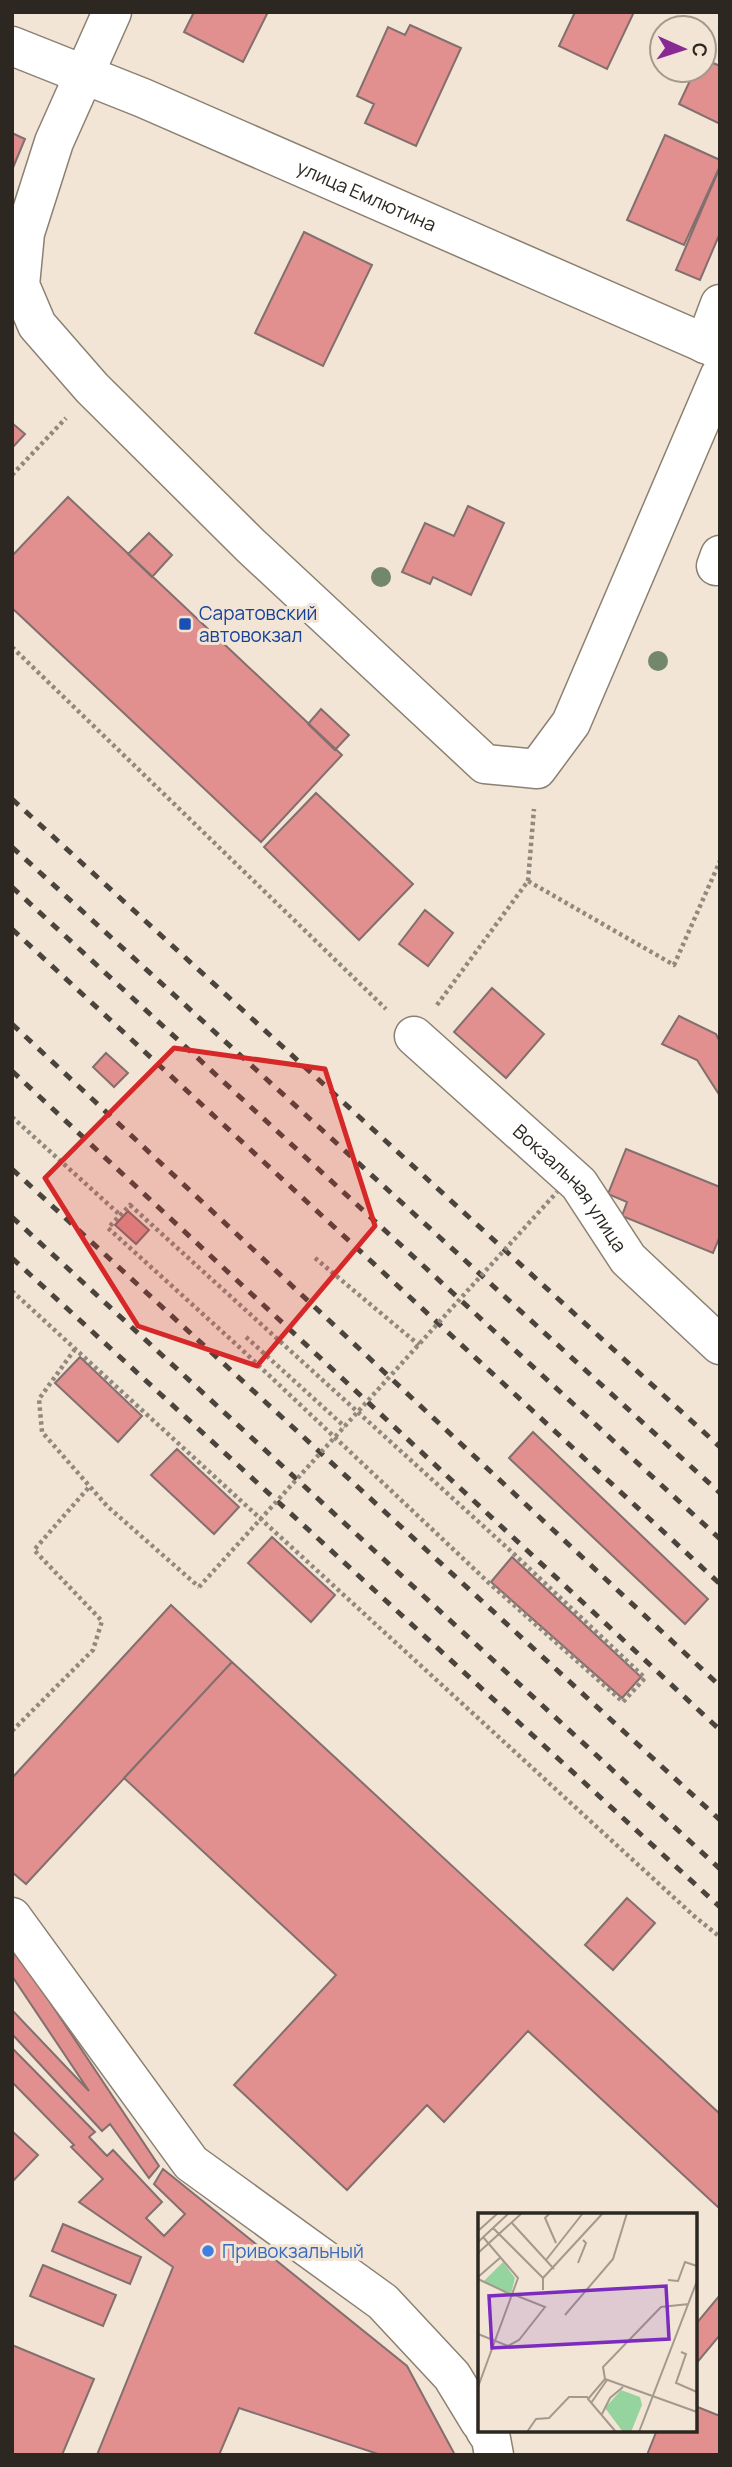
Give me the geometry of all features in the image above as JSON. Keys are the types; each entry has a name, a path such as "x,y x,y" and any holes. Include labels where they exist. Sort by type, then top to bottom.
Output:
{"street":[{"path":"112,12 54,142 24,233 20,285 37,325 92,388 251,546 485,764 537,769 571,723 715,357 720,304"},
{"name":"улица Емлютина","path":"12,46 156,104 715,357"},
{"name":"Вокзальная улица","path":"414,1036 579,1184 628,1259 720,1345"},
{"path":"12,1917 191,2163 383,2302 452,2376 478,2421"}],"path":[{"path":"12,475 46,442 92,388"},
{"path":"12,647 414,1036 528,881 537,769"},
{"path":"528,881 674,965 720,861"},
{"path":"12,1117 119,1214"},
{"path":"75,1349 39,1399 42,1432 107,1506 199,1587 557,1192"},
{"path":"130,1205 514,1554 645,1678 623,1702 489,1583 238,1346 108,1228 119,1214 130,1205"},
{"path":"315,1258 419,1345"},
{"path":"12,1291 720,1937"},
{"path":"246,1337 345,1427"},
{"path":"12,1731 93,1650 102,1621 34,1550 90,1486"}],"highlighted area":[{"path":"174,1048 325,1069 375,1226 257,1366 138,1326 45,1178"}],"building":[{"path":"194,12 268,12 243,62 184,32"},
{"path":"575,12 634,12 607,69 559,46"},
{"path":"410,25 461,48 416,146 365,123 374,104 357,96 388,27 405,35"},
{"path":"718,65 720,66 720,124 679,104 688,84 718,84"},
{"path":"12,133 25,139 12,170"},
{"path":"665,135 720,160 720,166 684,245 627,220"},
{"path":"720,167 720,233 700,280 676,270"},
{"path":"304,232 372,265 323,366 255,333"},
{"path":"12,423 25,434 12,448"},
{"path":"68,497 342,755 261,842 12,608 12,556"},
{"path":"468,506 504,523 471,595 433,577 430,584 402,572 425,523 454,536"},
{"path":"149,533 172,555 152,577 128,554"},
{"path":"321,709 349,735 335,750 308,724"},
{"path":"316,793 413,884 359,940 264,847"},
{"path":"425,910 453,933 428,966 399,944"},
{"path":"492,988 544,1034 506,1078 454,1032"},
{"path":"679,1016 716,1034 720,1042 720,1096 697,1060 662,1044"},
{"path":"106,1053 128,1073 114,1087 93,1067"},
{"path":"626,1149 720,1187 720,1236 713,1253 622,1216 627,1202 608,1194"},
{"path":"128,1211 149,1230 136,1244 115,1225"},
{"path":"80,1357 142,1416 118,1442 55,1383"},
{"path":"533,1432 708,1599 685,1624 509,1458"},
{"path":"177,1449 239,1507 214,1534 151,1475"},
{"path":"272,1537 335,1595 311,1622 248,1563"},
{"path":"512,1557 641,1677 622,1698 491,1582"},
{"path":"171,1605 232,1662 26,1884 12,1872 12,1778"},
{"path":"232,1662 720,2114 720,2209 528,2031 444,2122 427,2105 347,2190 234,2085 336,1975 124,1778"},
{"path":"627,1898 655,1923 613,1970 585,1945"},
{"path":"14,1948 159,2166 149,2178 110,2124 102,2131 12,2034 12,2010 89,2091 12,1976"},
{"name":"Привокзальный","path":"12,2048 95,2132 89,2137 107,2156 113,2150 162,2202 146,2218 164,2236 185,2214 154,2184 163,2169 407,2366 455,2455 381,2455 239,2408 219,2455 97,2455 173,2267 79,2202 103,2179 71,2147 74,2145 12,2082"},
{"path":"12,2131 38,2155 12,2182"},
{"path":"63,2224 141,2257 130,2284 52,2251"},
{"path":"43,2265 116,2295 103,2326 30,2296"},
{"path":"720,2295 720,2335 697,2363 697,2323"},
{"path":"12,2345 94,2379 62,2455 12,2455"},
{"path":"697,2407 720,2416 720,2455 647,2455 656,2432 697,2432"}],"railway":[{"path":"12,799 720,1447"},
{"path":"12,847 720,1493"},
{"path":"12,887 720,1539"},
{"path":"12,929 720,1584"},
{"path":"12,1024 720,1686"},
{"path":"12,1071 720,1730"},
{"path":"12,1169 720,1820"},
{"path":"12,1217 720,1869"},
{"path":"12,1258 720,1907"}],"place":[{"name":"Саратовский автовокзал","path":"185,624"},
{"name":"Привокзальный","path":"208,2251"}]}
